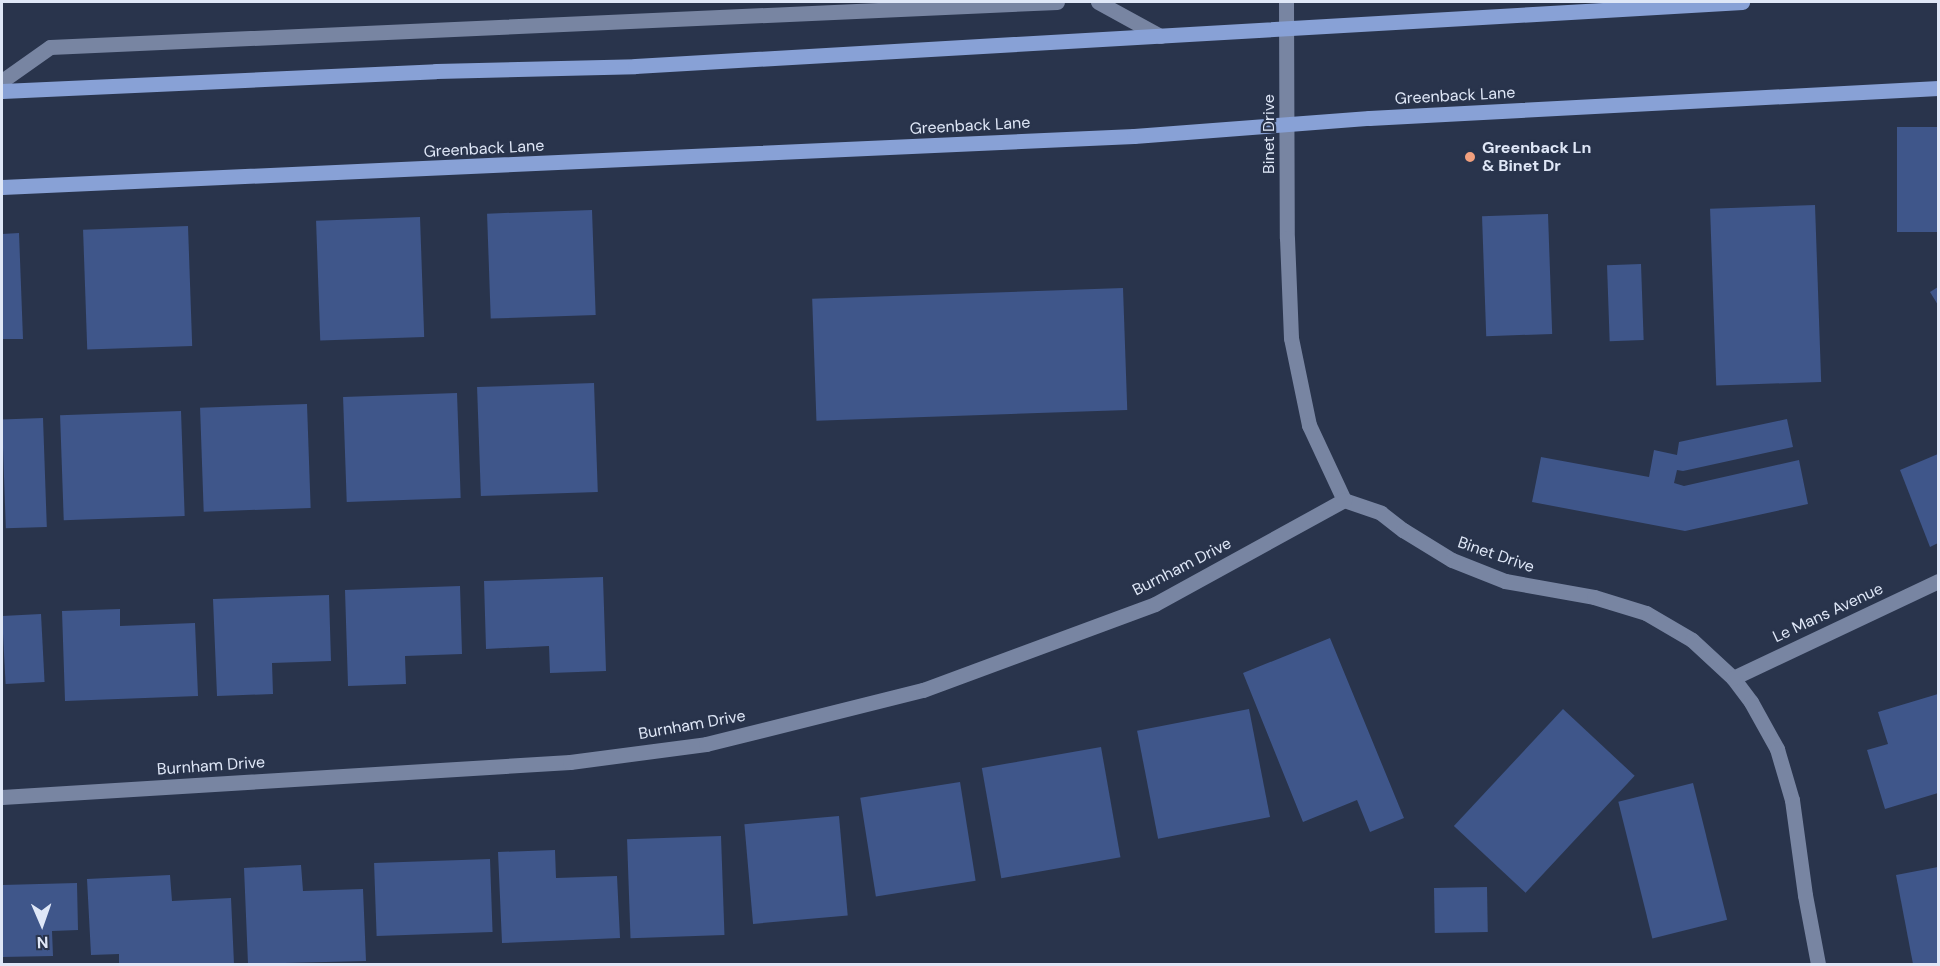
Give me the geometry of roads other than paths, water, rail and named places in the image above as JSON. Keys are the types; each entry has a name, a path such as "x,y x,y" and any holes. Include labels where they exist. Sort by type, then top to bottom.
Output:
{"main road":[{"path":"2,91 413,72 635,66 1742,2"},
{"name":"Greenback Lane","path":"2,187 1122,137 1288,123 1938,87"}],"street":[{"path":"2,81 50,47 1057,2"},
{"path":"1098,2 1160,36"},
{"name":"Binet Drive","path":"1286,2 1287,238 1291,338 1309,424 1344,500 1382,513 1403,531 1452,560 1533,587 1594,597 1646,613 1692,640 1733,678 1751,702 1777,748 1792,800 1805,895 1818,964"},
{"name":"Burnham Drive","path":"2,797 570,762 706,744 923,690 1155,604 1344,500"},
{"name":"Le Mans Avenue","path":"1733,678 1938,581"}],"place":[{"name":"Greenback Ln & Binet Dr","path":"1470,157"}]}
